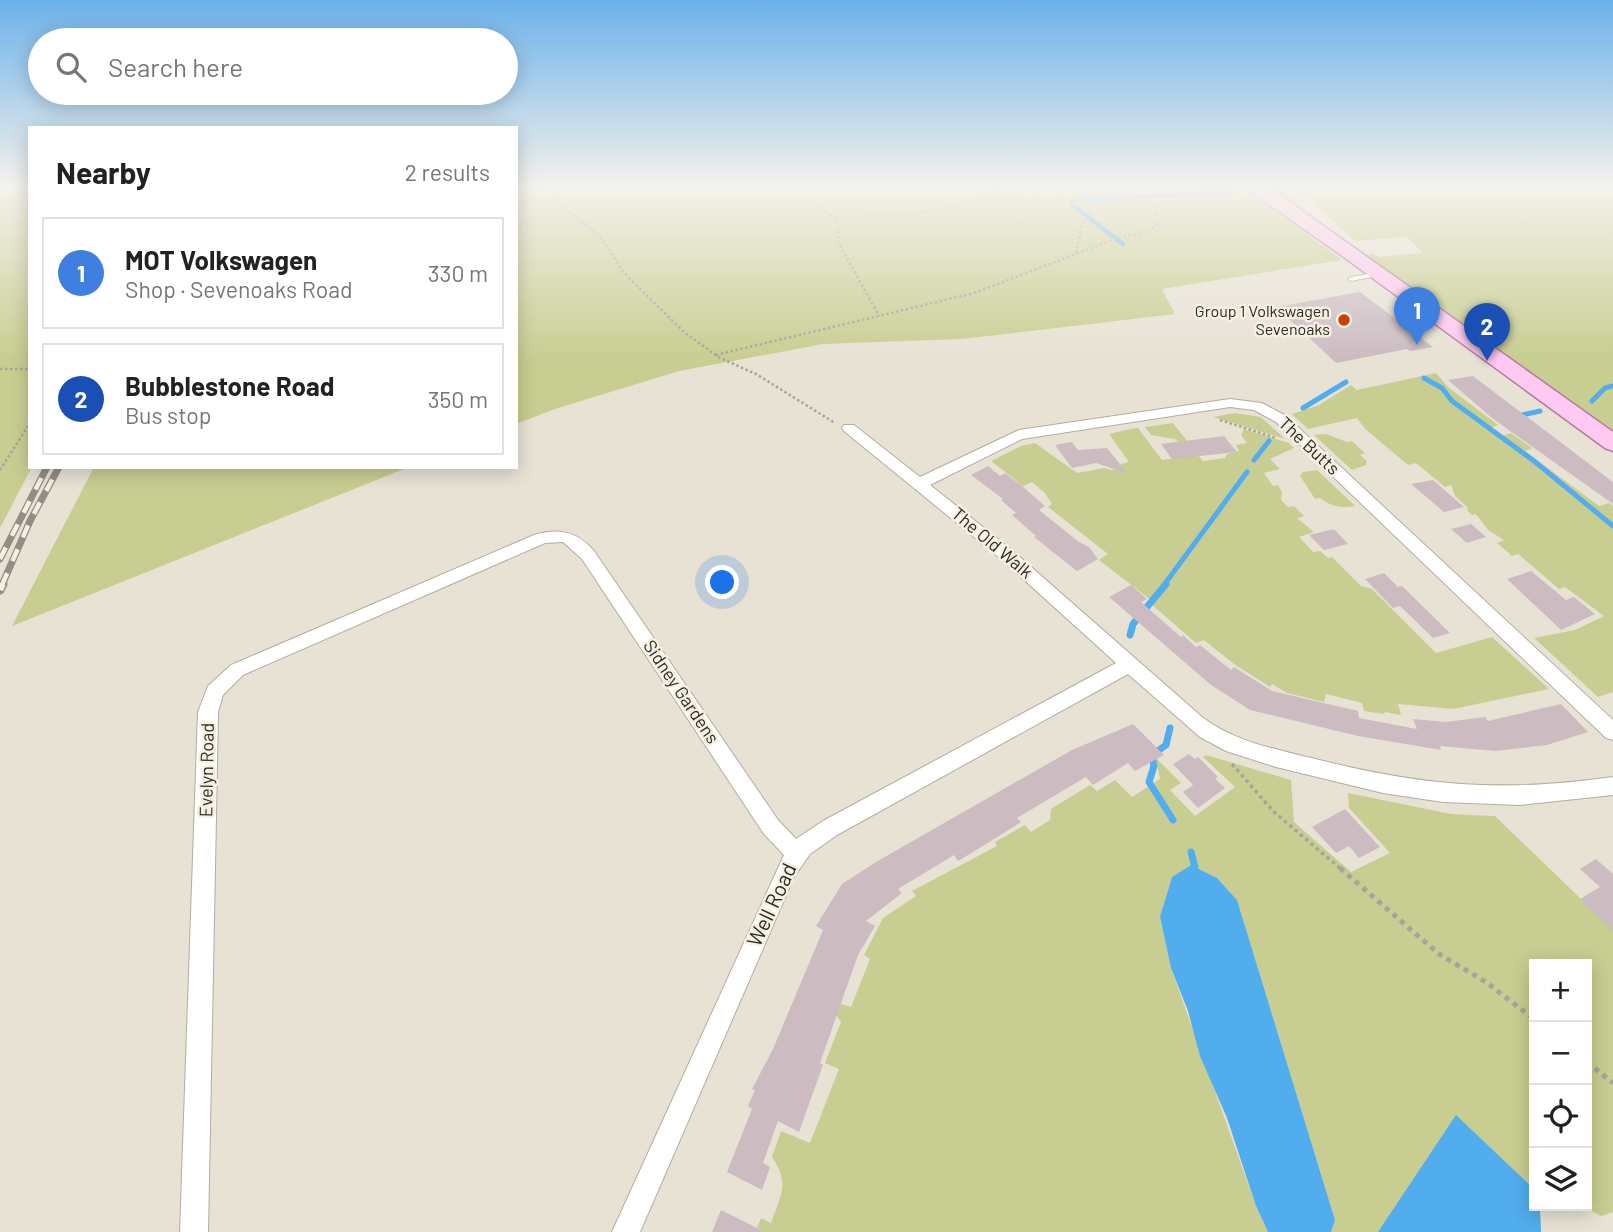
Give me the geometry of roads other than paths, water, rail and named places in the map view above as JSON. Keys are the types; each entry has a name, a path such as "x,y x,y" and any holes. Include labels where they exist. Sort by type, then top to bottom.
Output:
{"main road":[{"path":"1338,243 1613,443"}],"street":[{"name":"The Butts","path":"919,484 1019,435 1230,403 1263,408 1279,417 1613,732"},
{"name":"The Old Walk","path":"849,428 1007,555 1209,734 1239,747 1294,763 1389,784 1463,796 1551,793 1613,786"},
{"name":"Sidney Gardens","path":"561,536 574,540 585,550 771,827 797,853"},
{"name":"Evelyn Road","path":"194,1232 208,712 213,694 229,676 248,665 526,544 545,537 561,536"},
{"name":"Well Road","path":"626,1232 786,870 797,853 830,828 1130,664"}],"lane":[{"path":"1351,279 1380,274"}],"water":[{"path":"1191,865 1217,878 1237,900 1335,1220 1331,1232 1268,1232 1256,1206 1227,1118 1200,1056 1188,1011 1171,968 1160,917 1172,877"},
{"path":"1456,1115 1529,1184 1529,1211 1540,1211 1541,1232 1378,1232"}],"waterway":[{"path":"1424,378 1442,388 1452,401 1534,461 1613,526"},
{"path":"1303,408 1346,382"},
{"path":"1592,401 1605,388 1613,386"},
{"path":"1518,416 1540,411"},
{"path":"1254,460 1269,441"},
{"path":"1164,585 1247,472"},
{"path":"1130,635 1133,624 1166,584"},
{"path":"1170,728 1166,745 1152,755 1154,766 1149,782 1173,820"},
{"path":"1191,852 1195,867"}],"railway":[{"path":"0,559 46,469"},
{"path":"2,585 30,521 58,469"},
{"path":"0,590 3,584"}],"place":[{"name":"Group 1 Volkswagen Sevenoaks","path":"1344,320"},
{"name":"MOT Volkswagen","path":"1417,345"},
{"name":"Bubblestone Road","path":"1487,361"}]}
